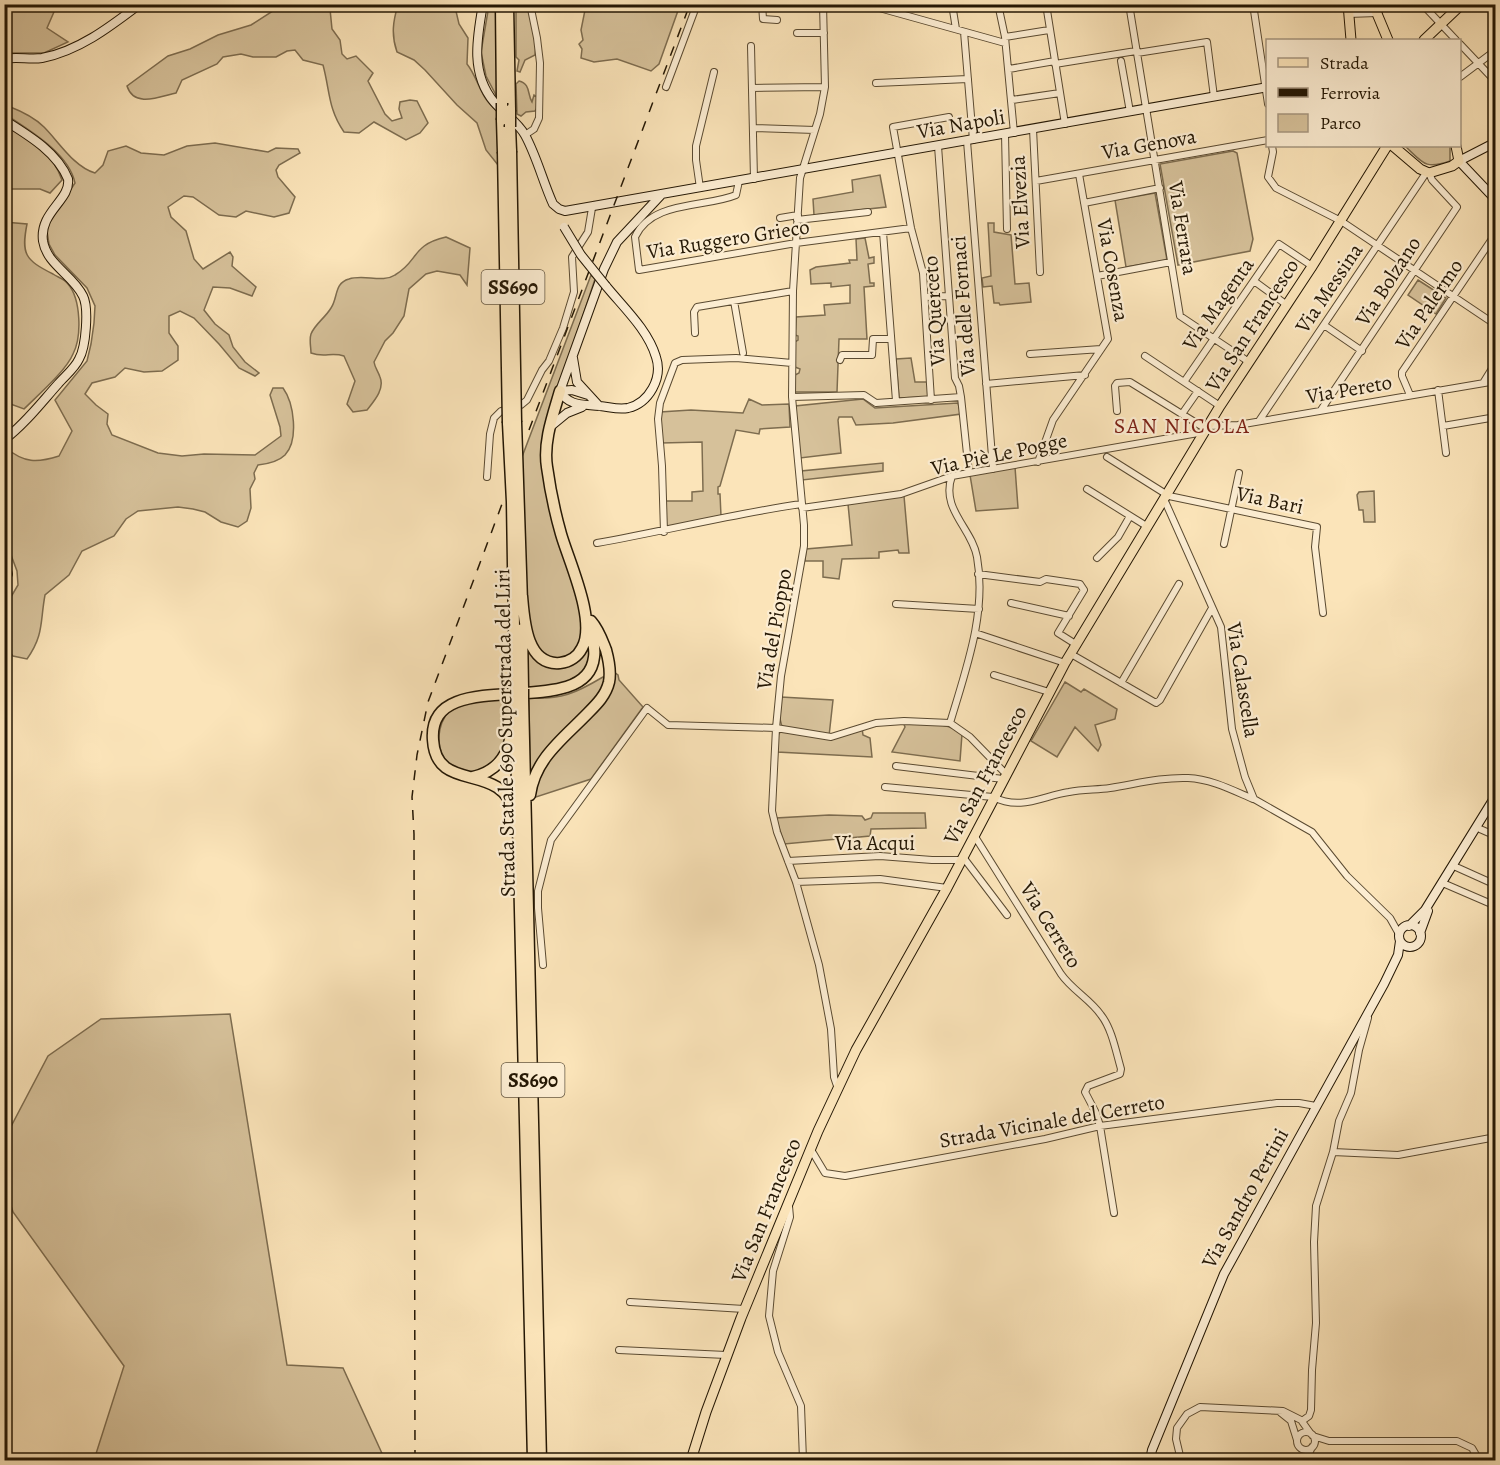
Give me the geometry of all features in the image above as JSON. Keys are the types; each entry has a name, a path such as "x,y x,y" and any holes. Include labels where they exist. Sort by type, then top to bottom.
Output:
{"highway":[{"name":"Strada Statale 690 Superstrada del Liri","path":"501,4 506,106"},
{"name":"Strada Statale 690 Superstrada del Liri","path":"508,4 506,124 512,502 541,1461"},
{"path":"523,837 508,796 496,786 452,772 440,762 433,741 435,724 442,712 454,703 472,698 517,694 528,696 560,694 580,687 593,678 597,672 601,657 598,640 588,618 560,531 546,465 550,427 560,391"},
{"name":"Strada Statale 690 Superstrada del Liri","path":"512,423 522,596 517,694"},
{"path":"522,596 529,640 537,653 548,661 565,662 579,653 585,642 588,618"},
{"path":"523,837 531,788 539,767 550,750 600,701 609,683 606,650 598,630 588,618"},
{"path":"472,777 492,769 507,752 517,694"},
{"name":"Strada Statale 690 Superstrada del Liri","path":"523,837 533,1461"}],"main road":[{"path":"4,59 43,58 67,50 88,40 140,4"},
{"path":"483,4 477,42 478,70 485,88 494,102 519,125 552,203 559,210 564,228 581,255 606,286 643,331 654,351 659,368 652,389 640,403 627,408 613,409 573,403 563,398 560,391 573,352 604,269 617,242 662,195"},
{"path":"1425,39 1462,4"},
{"path":"1348,9 1351,39"},
{"path":"1375,9 1388,39"},
{"name":"Via Napoli","path":"559,210 592,208 1266,87"},
{"path":"4,120 30,136 49,153 68,179 69,183 65,193 47,219 43,240 51,258 83,296 86,314 79,359 18,429 4,440"},
{"path":"1394,147 1427,173 1452,166 1496,142"},
{"name":"Via San Francesco","path":"691,1461 726,1355 837,1086 947,888 1048,692 1220,406 1341,221 1386,147"},
{"path":"1456,147 1459,161 1496,200"},
{"path":"573,352 577,382 599,406"},
{"path":"560,391 572,390 588,395"},
{"path":"550,427 567,413 585,406"},
{"path":"4,561 8,570 4,583"},
{"name":"Via Sandro Pertini","path":"1149,1458 1217,1287 1395,962 1400,937 1407,926 1425,910 1496,795"},
{"name":"Via Sandro Pertini","path":"1395,962 1410,947 1419,942 1426,915 1496,806"},
{"path":"1407,926 1416,927 1420,933"},
{"path":"1400,937 1404,946 1410,947"}],"street":[{"path":"525,135 534,129 539,118 540,63 530,4"},
{"path":"666,87 697,4"},
{"path":"762,4 763,19 777,20"},
{"name":"Via del Pioppo","path":"823,4 825,87 823,103 802,171 793,291 792,397 804,525 802,559 785,650 776,728 772,810 777,832 796,882 819,965 830,1022 834,1077 837,1086"},
{"path":"865,4 964,32 1005,40 1050,30"},
{"path":"952,4 956,29"},
{"path":"998,4 1009,69 1014,132"},
{"path":"1046,4 1065,124"},
{"name":"Via Ferrara","path":"1129,4 1180,316 1213,339"},
{"path":"1253,4 1266,82"},
{"path":"1348,9 1375,9 1384,4"},
{"path":"1422,4 1455,39"},
{"path":"1489,4 1496,11"},
{"name":"Via delle Fornaci","path":"964,32 993,469"},
{"path":"797,33 824,33"},
{"path":"1009,69 1207,42 1214,97"},
{"path":"1461,45 1496,82"},
{"path":"751,46 754,179"},
{"path":"1461,76 1496,50"},
{"path":"1121,61 1130,112"},
{"path":"700,188 696,146 714,72"},
{"path":"876,82 968,79"},
{"path":"752,88 825,87"},
{"path":"1012,100 1060,93"},
{"path":"931,400 926,297 893,127 950,117"},
{"path":"753,128 814,130"},
{"name":"Via Elvezia","path":"1033,129 1040,272"},
{"path":"1005,134 1007,229"},
{"name":"Via Genova","path":"1036,181 1266,140"},
{"name":"Via Querceto","path":"938,146 955,378 961,398 969,473"},
{"path":"1272,147 1268,177 1276,188 1341,221 1493,323"},
{"name":"Via Messina","path":"1259,421 1427,173"},
{"name":"Via Bolzano","path":"1321,410 1457,207 1427,173"},
{"name":"Via Cosenza","path":"1038,462 1053,420 1085,375 1108,336 1079,174"},
{"name":"Via Ruggero Grieco","path":"739,181 736,195 715,202 669,210 649,220 635,237 639,270 796,243 911,228"},
{"path":"1084,202 1160,188"},
{"path":"487,477 490,434 494,418 501,411 521,405 527,400 549,361 563,328 574,292 572,257 588,232 592,208"},
{"path":"780,218 868,212"},
{"path":"882,232 896,401"},
{"name":"Via Palermo","path":"1410,395 1402,372 1496,233"},
{"path":"1490,242 1496,248"},
{"name":"Via Magenta","path":"1184,382 1279,244 1312,266"},
{"path":"1097,276 1171,262"},
{"path":"1254,282 1287,305"},
{"path":"695,333 694,312 697,307 793,291"},
{"path":"926,297 949,296"},
{"path":"734,301 743,353"},
{"path":"1324,325 1362,351"},
{"path":"840,360 842,356 872,355 873,339 891,339"},
{"path":"1213,339 1249,362"},
{"path":"1030,354 1101,349"},
{"path":"1145,356 1220,406"},
{"path":"664,532 658,412 677,361 736,358 792,363"},
{"path":"1483,383 1496,362"},
{"path":"986,384 1085,375"},
{"name":"Via Pereto","path":"1206,429 1496,381"},
{"path":"1117,411 1115,386 1117,383 1130,382 1206,429"},
{"path":"1438,390 1446,453"},
{"path":"1182,414 1198,391"},
{"path":"792,397 864,395 876,402 961,398"},
{"path":"1443,426 1496,417"},
{"name":"Via Piè Le Pogge","path":"597,543 664,532 725,517 901,494 952,476 1038,462 1206,429"},
{"name":"Via Bari","path":"1107,457 1166,497 1317,527 1316,547 1323,613"},
{"path":"1224,544 1239,473"},
{"path":"950,723 975,633 979,609 975,549 953,510 950,485 952,476"},
{"path":"1087,489 1148,527"},
{"name":"Via Calascella","path":"1166,497 1222,630 1233,735 1254,799"},
{"path":"1096,558 1118,537 1130,516"},
{"path":"978,574 1040,582 1046,579 1080,584 1084,590 1058,633 1074,650 1121,683 1156,703 1160,700 1212,608"},
{"path":"1121,683 1179,584"},
{"path":"1011,603 1069,616"},
{"path":"896,604 979,609"},
{"path":"975,633 1065,663"},
{"path":"994,675 1048,692"},
{"path":"543,965 538,891 551,840 647,708 668,725 776,728 831,737 876,723 904,721 950,723 970,737 1005,777"},
{"path":"896,766 1005,777"},
{"path":"885,787 993,797 1009,802 1026,803 1068,792 1161,779 1188,778 1212,782 1254,799 1310,831 1347,876 1390,918 1400,937"},
{"path":"1480,830 1496,836"},
{"name":"Via Cerreto","path":"974,834 1061,974 1105,1020 1121,1071 1119,1075 1086,1089 1086,1094 1100,1126 1114,1213"},
{"name":"Via Acqui","path":"789,861 880,856 932,860 962,858"},
{"path":"962,858 1007,915"},
{"path":"1456,867 1496,885"},
{"path":"796,882 880,879 947,888"},
{"path":"1445,884 1496,906"},
{"path":"1390,918 1407,926"},
{"path":"1302,1421 1309,1417 1311,1410 1316,1323 1316,1210 1320,1189 1333,1152 1338,1124 1352,1089 1369,1011"},
{"name":"Strada Vicinale del Cerreto","path":"810,1148 825,1173 845,1176 1045,1139 1100,1126 1266,1104 1299,1102 1316,1106"},
{"path":"1333,1152 1398,1155 1496,1137"},
{"path":"788,1205 790,1217 773,1271 768,1316 776,1348 801,1406 803,1461"},
{"path":"630,1302 744,1309"},
{"path":"619,1350 726,1355"},
{"path":"1181,1461 1176,1431 1182,1419 1193,1409 1212,1406 1275,1410 1292,1414 1302,1421 1312,1435 1312,1446 1305,1461"},
{"path":"1275,1410 1291,1421 1305,1461"},
{"path":"1297,1440 1302,1433 1329,1441"},
{"path":"1300,1448 1307,1449 1329,1441 1457,1441 1472,1448 1479,1461"}],"green space":[{"path":"4,5 57,5 47,28 68,42 44,53 5,53"},
{"path":"282,5 331,5 332,29 340,40 342,54 347,59 356,56 373,73 368,81 385,114 392,121 402,118 399,109 400,102 417,101 428,123 420,133 406,140 374,122 359,133 344,132 332,108 323,65 303,60 295,50 287,51 276,57 253,57 241,54 223,57 217,64 182,80 176,93 162,97 141,99 130,93 127,86 168,56 190,49 218,35 251,25"},
{"path":"398,5 459,5 455,7 459,24 468,38 467,64 483,95 497,110 498,165 486,150 477,123 414,60 397,52 393,28"},
{"path":"489,5 496,5 497,97 486,76 481,52"},
{"path":"516,5 528,5 536,45 535,55 525,60 520,72 517,71 519,60 516,57"},
{"path":"586,5 680,5 659,64 651,71 617,59 594,62 581,58 582,49 579,44 583,40 581,30"},
{"path":"519,81 527,87 532,102 534,95 538,98 535,111 526,112 521,116 517,114 516,84"},
{"path":"8,106 36,120 74,160 95,173 103,165 108,151 126,146 141,153 164,155 187,146 215,143 268,152 276,148 298,149 300,153 279,165 276,170 278,177 295,197 289,213 274,217 246,211 236,217 219,215 193,197 184,196 168,207 171,217 186,231 194,259 203,269 230,252 233,257 232,266 256,287 252,296 230,288 213,287 204,310 215,324 229,335 233,347 245,362 259,373 255,376 239,368 194,318 180,311 169,316 169,333 178,346 178,360 162,371 144,372 125,368 115,377 92,383 85,394 108,414 107,424 112,435 158,453 182,456 255,455 281,436 270,395 273,388 283,388 290,403 293,422 289,448 279,459 258,465 250,489 251,508 247,521 238,527 193,509 178,507 138,511 126,519 114,536 82,551 69,575 45,595 39,635 27,659 13,656 5,647 5,607 18,585 17,571 5,539 5,449 19,457 31,460 44,460 59,456 72,431 55,400 87,361 95,306 87,288 55,255 49,244 47,231 50,220 75,183 71,172 57,152 47,143 5,114 4,108"},
{"path":"5,123 39,146 53,162 62,180 50,193 40,189 5,189"},
{"path":"1406,147 1450,147 1450,161 1442,164 1430,165 1416,157"},
{"path":"1233,151 1237,153 1253,239 1250,251 1178,265 1160,164"},
{"path":"880,175 886,207 814,215 813,199 853,192 852,180"},
{"path":"1155,193 1167,260 1126,267 1115,200"},
{"path":"4,222 27,224 25,249 27,255 36,264 67,282 78,308 78,338 69,361 51,383 24,409 5,402"},
{"path":"988,223 994,223 994,232 1011,235 1015,284 1029,283 1031,302 1000,305 994,303 992,286 983,287 982,278 991,276"},
{"path":"446,237 470,248 467,285 460,275 437,271 426,274 409,289 404,316 385,341 374,362 381,381 378,395 367,410 353,412 347,404 355,381 344,356 311,353 310,339 313,330 331,308 339,287 344,281 360,277 385,278 395,275 403,270 427,244"},
{"path":"865,238 869,258 874,257 874,263 868,264 870,283 874,283 874,286 864,287 867,339 839,339 837,392 795,392 795,375 800,369 795,367 795,342 798,340 798,336 795,335 796,317 825,315 824,305 850,303 850,285 831,287 831,283 811,284 810,270 857,260 856,239"},
{"path":"591,275 595,279 546,428 542,448 583,620 584,638 570,656 553,659 539,651 527,621 522,457"},
{"path":"1418,280 1446,298 1436,314 1408,295"},
{"path":"911,358 915,382 928,382 927,397 899,398 896,359"},
{"path":"749,399 762,405 789,404 790,427 760,429 759,434 736,430 718,487 721,516 666,527 664,501 692,501 692,492 703,491 702,442 661,443 660,412 691,410 743,413"},
{"path":"863,399 875,408 958,403 961,414 893,423 856,425 852,417 839,417 841,453 800,458 795,406"},
{"path":"883,463 883,471 802,480 801,471"},
{"path":"1015,467 1018,508 976,511 970,475"},
{"path":"1374,491 1375,522 1364,522 1363,510 1359,510 1357,495 1359,492"},
{"path":"904,496 909,553 899,553 898,550 879,552 879,558 842,559 839,579 823,577 823,561 805,561 806,549 852,545 848,504"},
{"path":"589,641 591,664 573,682 528,689 527,644 556,665"},
{"path":"614,672 643,707 591,779 533,798 536,778"},
{"path":"605,677 605,686 530,772 529,698 550,698 568,694"},
{"path":"1065,682 1081,692 1084,689 1117,709 1115,719 1095,725 1101,745 1098,751 1075,727 1057,757 1031,741"},
{"path":"781,697 833,700 829,736 782,727"},
{"path":"511,698 510,735 496,761 475,771 465,771 457,769 444,758 439,740 441,726 447,713 465,703"},
{"path":"903,722 942,725 962,734 960,761 892,752 905,727"},
{"path":"862,728 863,735 870,738 872,757 777,752 778,735 781,731 825,738"},
{"path":"873,813 925,813 926,828 871,829 870,836 784,844 776,818 829,815 862,816 865,820 871,818"},
{"path":"230,1014 287,1365 343,1368 385,1460 94,1460 124,1366 13,1212 5,1187 5,1138 48,1056 101,1019"}],"railway":[{"path":"529,430 690,4"},
{"path":"415,1460 414,834 412,797 417,755 428,702 502,504"}],"district":[{"name":"SAN NICOLA","path":"1182,426"}]}
